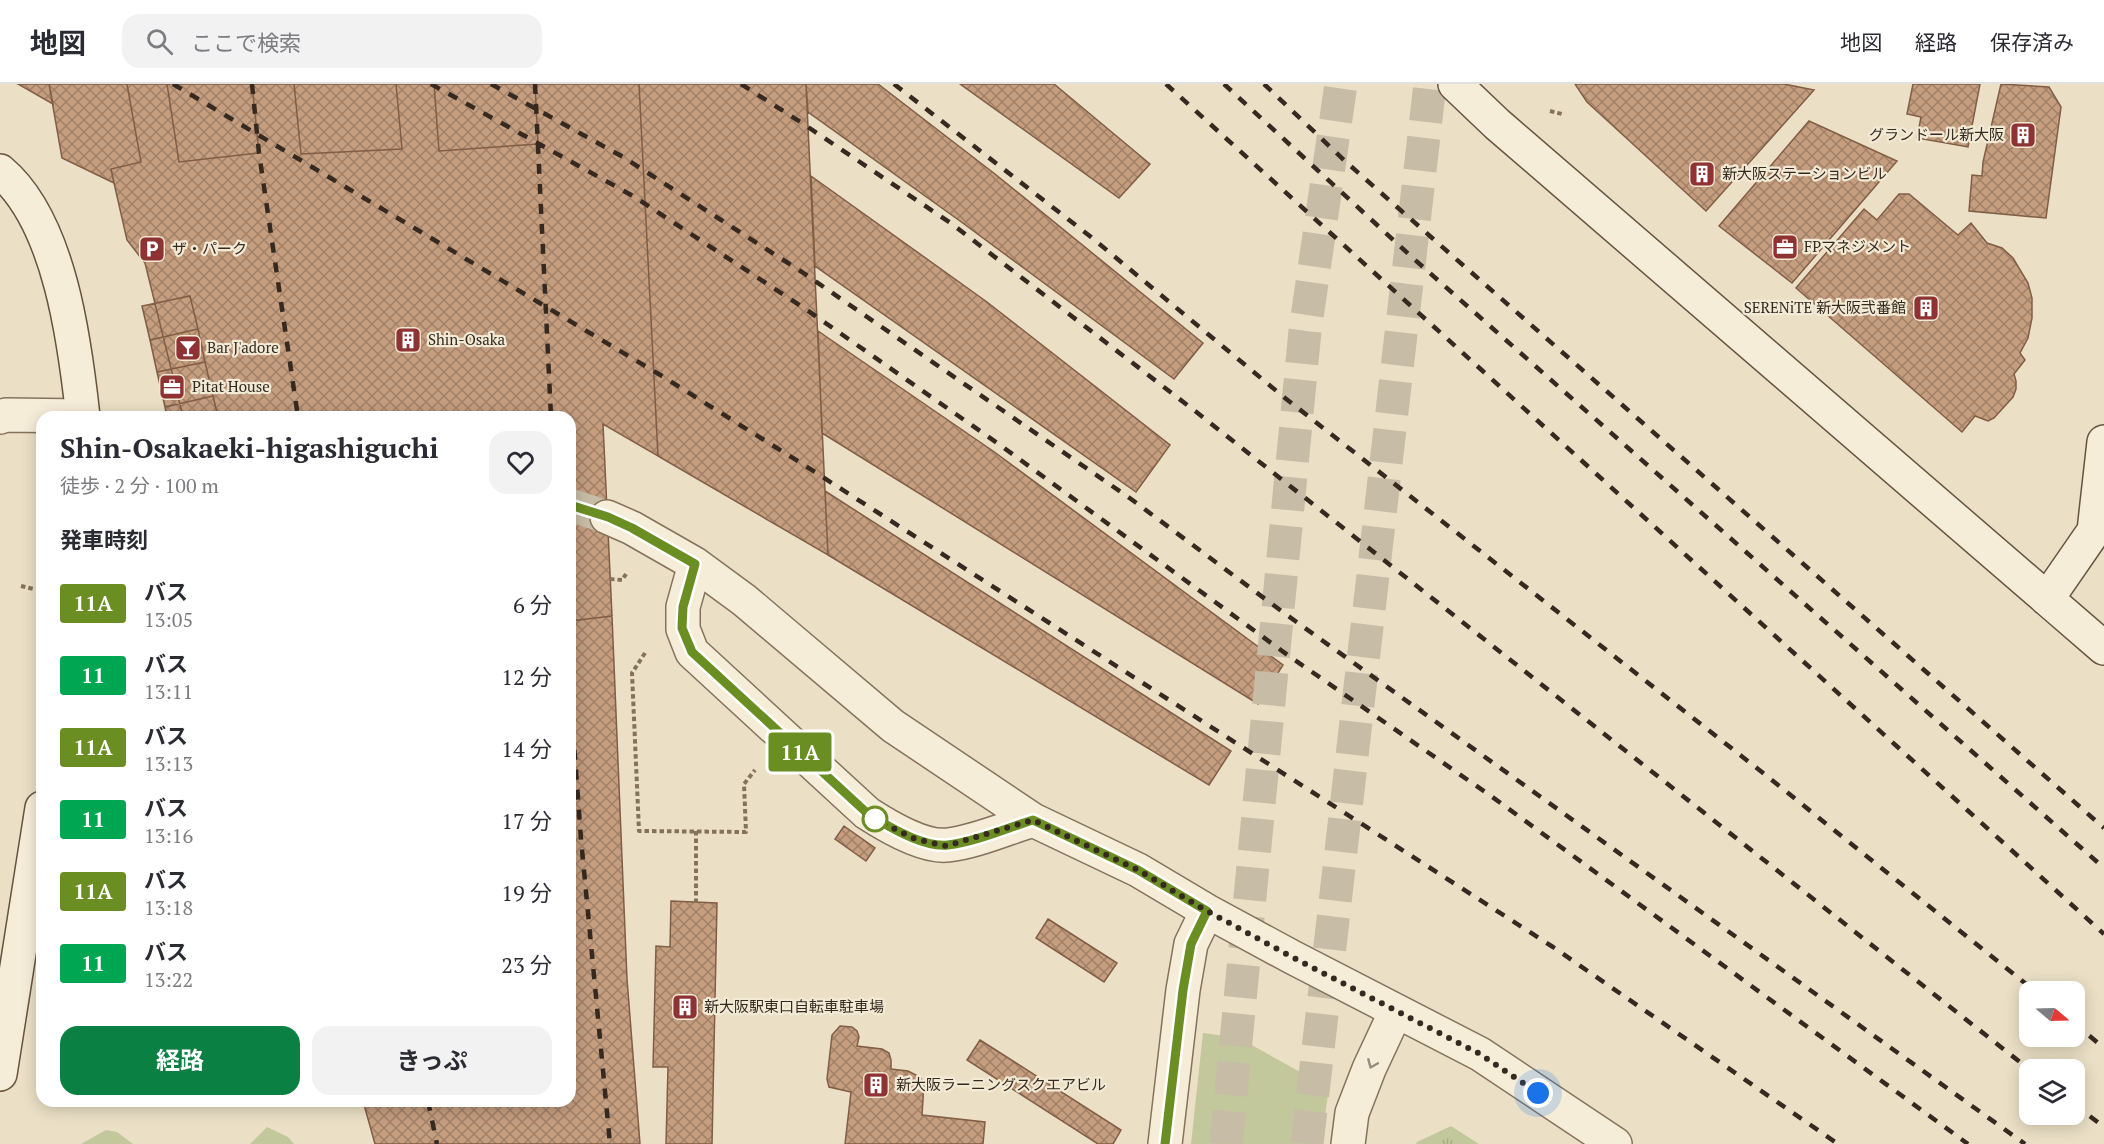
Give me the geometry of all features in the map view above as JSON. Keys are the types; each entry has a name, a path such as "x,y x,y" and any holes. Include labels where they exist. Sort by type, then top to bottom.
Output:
{"street":[{"path":"1455,84 1497,124 2104,648"},
{"path":"0,171 12,181 32,210 54,263 66,301 81,411"},
{"path":"0,417 36,416"},
{"path":"2047,599 2094,531 2104,442"},
{"path":"608,517 695,564 744,600 893,726 1033,820 1138,870 1207,911 1480,1054 1615,1144"},
{"path":"695,564 683,607 682,628 692,652 867,813 892,829 915,839 946,846 1033,820"},
{"path":"0,1074 36,846"},
{"path":"1165,1144 1183,990 1191,944 1207,911"},
{"path":"1348,1144 1352,1113 1396,1011"}],"path":[{"path":"610,579 622,580 628,571"},
{"path":"21,586 34,589"},
{"path":"646,651 632,673 639,831 746,832 744,784 782,736"},
{"path":"696,831 696,902"}],"green space":[{"path":"1203,1033 1239,1038 1329,1088 1321,1144 1191,1144"},
{"path":"1451,1126 1479,1144 1416,1144 1417,1142"},
{"path":"267,1127 288,1137 294,1144 250,1144"},
{"path":"106,1130 117,1132 133,1144 81,1144"}],"building":[{"path":"18,84 49,84 53,104"},
{"name":"Shin-Osaka","path":"49,84 639,84 658,456 603,424 612,616 576,620 576,411 182,411 145,263 127,240 114,183 62,158"},
{"path":"49,84 127,84 141,162 111,169 114,183 62,158"},
{"path":"167,84 252,84 259,153 179,162"},
{"path":"294,84 396,84 402,149 301,154"},
{"path":"434,84 535,84 538,144 439,151"},
{"path":"639,84 806,84 828,555 658,456"},
{"path":"806,84 878,84 995,174 1203,343 1174,379 808,112"},
{"path":"960,84 1054,84 1150,164 1119,198"},
{"name":"新大阪ステーションビル","path":"1575,84 1784,84 1814,90 1706,211 1587,102"},
{"path":"1913,84 1980,84 1968,147 1917,138 1921,117 1907,114"},
{"name":"グランドール新大阪","path":"2001,84 2049,87 2061,107 2046,218 1969,211 1972,175 1982,176 1983,162"},
{"path":"1809,121 1897,161 1792,283 1719,226"},
{"path":"811,176 987,302 1170,445 1136,492 815,266"},
{"name":"SERENiTE 新大阪弐番館","path":"1899,194 1909,194 1958,235 1971,223 1987,243 2002,248 2013,258 2028,283 2032,298 2032,318 2028,338 2020,353 2025,360 2014,374 2016,389 2013,397 1994,418 1988,421 1975,416 1962,432 1796,288 1864,209 1877,220"},
{"path":"190,296 198,329 150,340 142,306"},
{"path":"198,329 205,362 157,372 150,340"},
{"path":"818,331 993,451 1283,665 1258,704 822,433"},
{"path":"205,362 213,396 165,407 157,372"},
{"path":"213,396 217,411 166,411 165,407"},
{"path":"825,491 1231,751 1209,785 828,555"},
{"path":"612,616 627,979 640,1144 375,1144 365,1107 576,1107 576,620"},
{"path":"844,826 875,848 866,861 835,839"},
{"name":"新大阪駅東口自転車駐車場","path":"671,901 717,903 712,1144 666,1144 668,1067 653,1067 656,946 670,947"},
{"path":"1048,919 1117,963 1104,982 1036,938"},
{"name":"新大阪ラーニングスクエアビル","path":"840,1026 852,1027 857,1031 859,1037 857,1046 882,1049 889,1053 891,1069 908,1071 920,1077 924,1083 922,1115 985,1122 983,1144 845,1144 851,1092 829,1087 827,1079 832,1035"},
{"path":"980,1040 1121,1130 1113,1144 1098,1144 967,1060"}],"tunnel":[{"path":"1226,1144 1305,331 1341,84"},
{"path":"1307,1144 1430,84"},
{"path":"576,507 607,517"}],"railway":[{"path":"173,84 662,376 804,465 1553,947 1838,1144"},
{"path":"252,84 259,153 297,411"},
{"path":"431,84 633,196 807,310 1000,445 1289,656 1491,796 1968,1144"},
{"path":"491,84 623,157 802,272 1131,499 1284,613 2025,1144"},
{"path":"535,84 551,411"},
{"path":"741,84 952,224 1195,411 2019,1061"},
{"path":"894,84 1091,237 1285,398 1758,769 2022,981"},
{"path":"1166,84 2104,934"},
{"path":"1224,84 1414,259 2104,868"},
{"path":"1264,84 1345,161 2104,828"},
{"path":"576,771 610,1144"},
{"path":"2085,1032 2104,1048"},
{"path":"429,1107 437,1144"},
{"path":"2085,1112 2104,1127"}],"bus line":[{"name":"11A","path":"576,507 608,517 632,528 695,564 683,607 682,628 692,652 867,813 892,829 915,839 946,846 1033,820 1138,870 1207,911 1191,944 1183,990 1165,1144"}],"place":[{"name":"グランドール新大阪","path":"2023,135"},
{"name":"新大阪ステーションビル","path":"1702,174"},
{"name":"FPマネジメント","path":"1785,247"},
{"name":"ザ・パーク","path":"152,249"},
{"name":"SERENiTE 新大阪弐番館","path":"1926,308"},
{"name":"Shin-Osaka","path":"408,340"},
{"name":"Bar J'adore","path":"188,348"},
{"name":"Pitat House","path":"172,387"},
{"name":"新大阪駅東口自転車駐車場","path":"685,1007"},
{"name":"新大阪ラーニングスクエアビル","path":"876,1085"}],"route":[{"path":"875,819 915,839 946,846 1033,820 1138,870 1292,957 1480,1054 1538,1093"}]}
